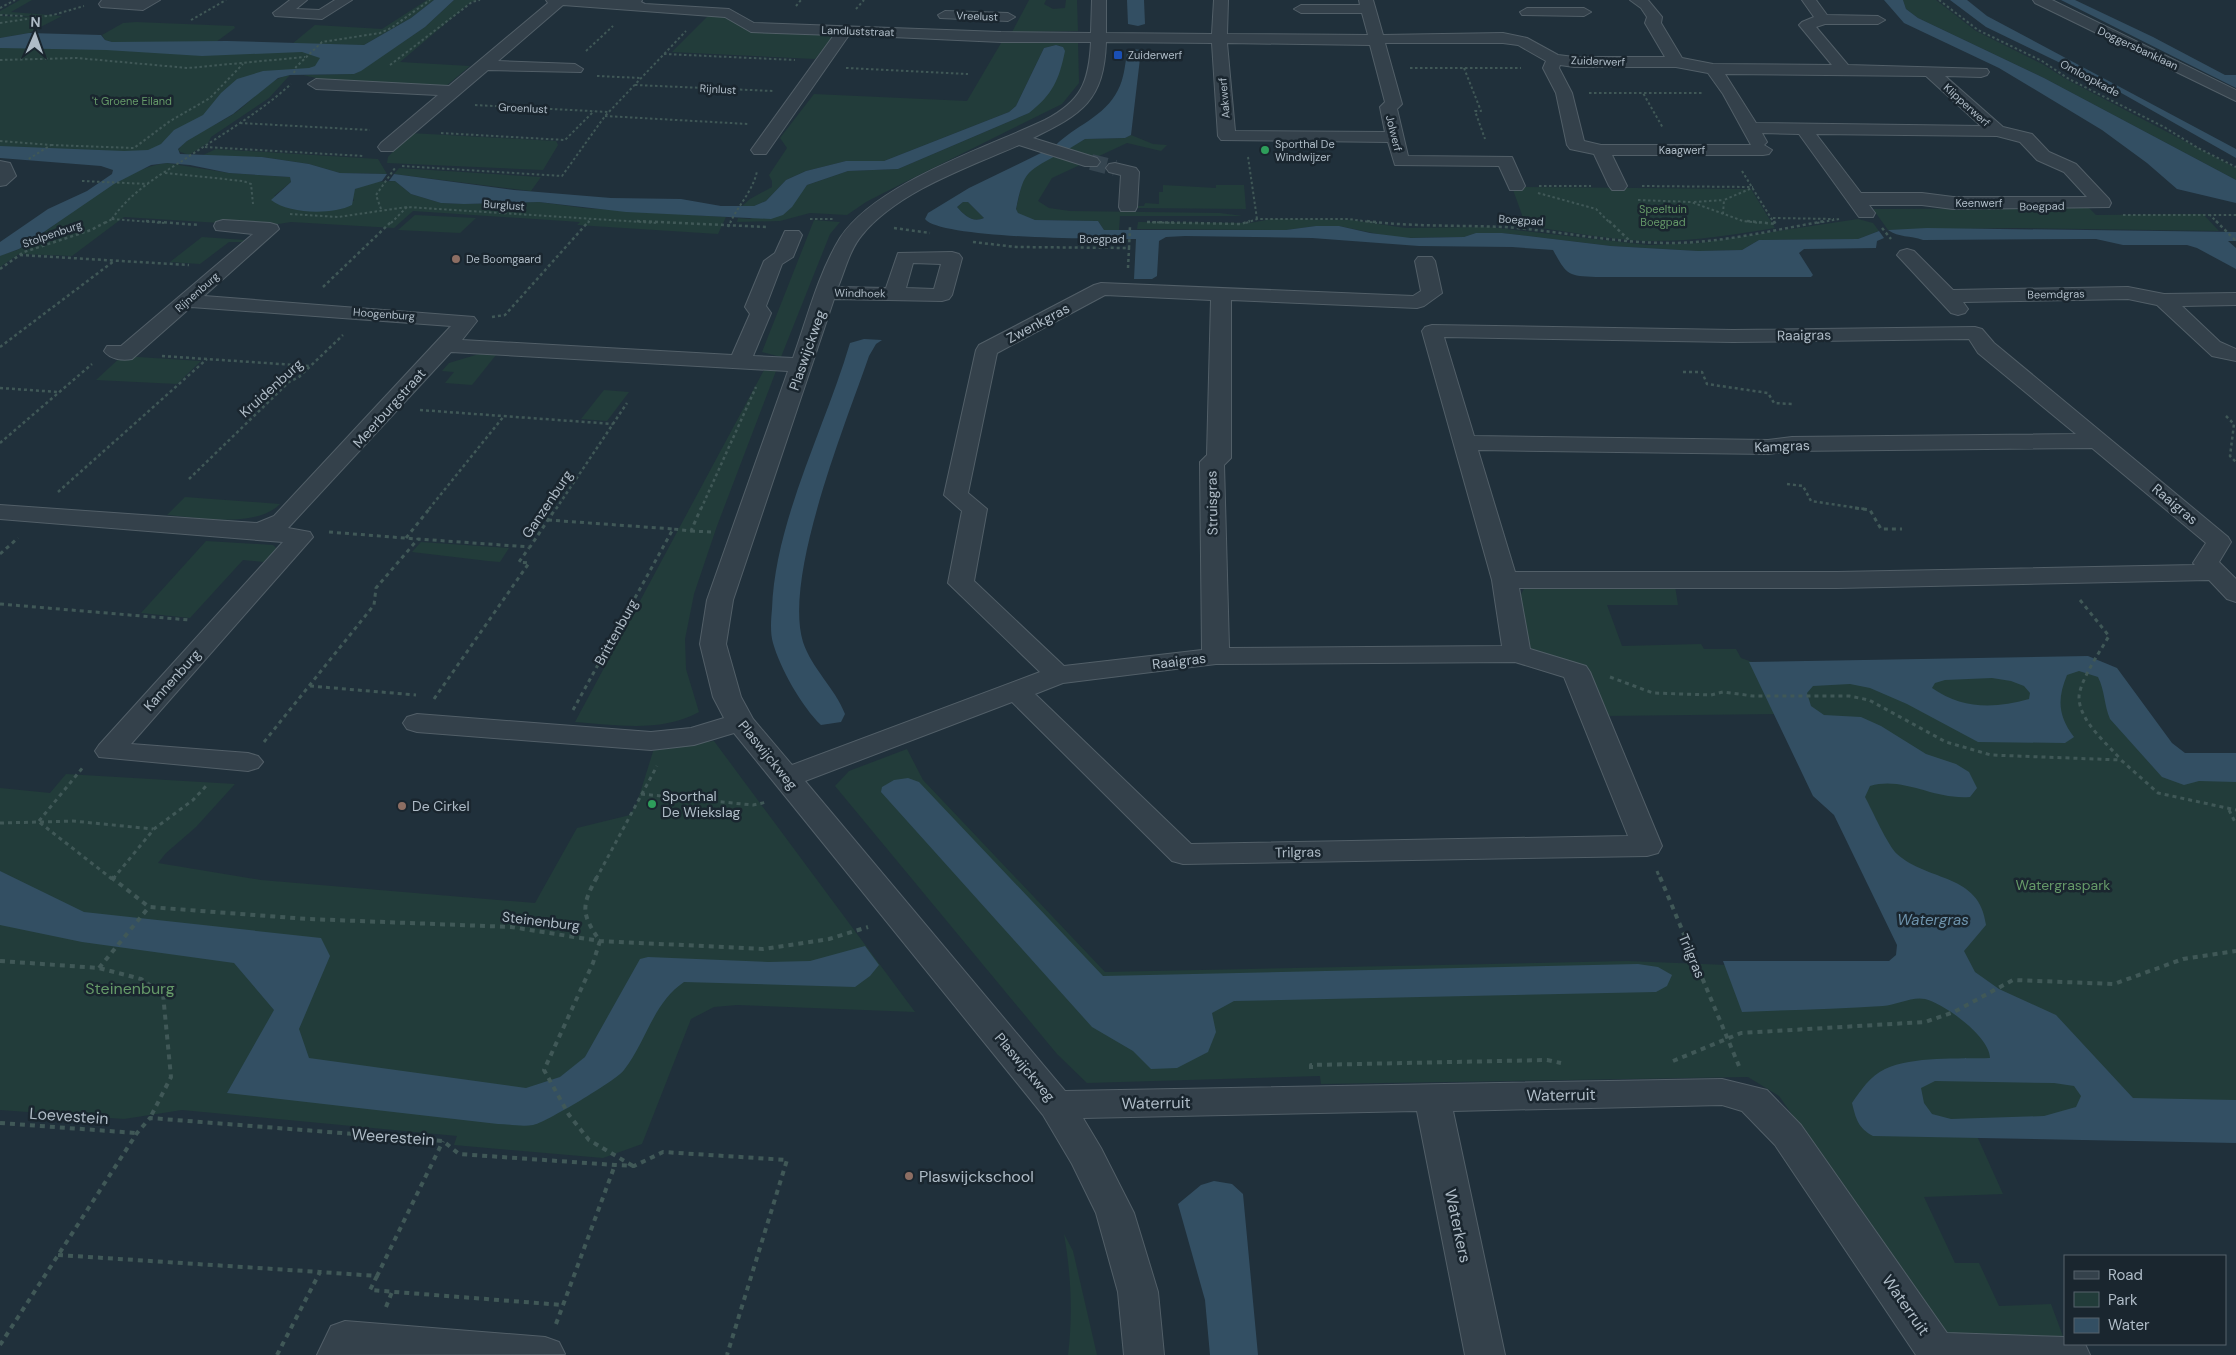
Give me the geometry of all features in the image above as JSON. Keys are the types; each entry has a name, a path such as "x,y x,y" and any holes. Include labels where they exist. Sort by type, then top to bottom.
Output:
{"street":[{"path":"110,2 143,6 153,0"},
{"path":"300,0 280,13 322,15 345,0"},
{"path":"553,0 634,3"},
{"path":"387,147 451,91 486,65 560,0"},
{"name":"Plaswijckweg","path":"1099,0 1094,79 1085,98 1067,114 1019,139 912,188 861,224 846,244 826,293 720,600 713,644 727,697 740,722 1056,1105 1088,1158 1115,1213 1138,1292 1144,1355"},
{"path":"1219,39 1221,0"},
{"path":"1637,0 1646,5 1655,17 1652,24 1676,62"},
{"path":"1809,0 1823,19"},
{"name":"Doggersbanklaan","path":"2040,0 2236,96"},
{"name":"Landluststraat","path":"634,3 729,13 751,27 934,35 1097,37"},
{"path":"1301,9 1367,5"},
{"name":"Jolwerf","path":"1367,5 1394,104 1388,107 1401,160 1493,161"},
{"name":"Vreelust","path":"934,35 946,8 1008,17"},
{"path":"1527,21 1584,12"},
{"path":"1843,69 1807,25 1823,19 1878,20"},
{"name":"Zuiderwerf","path":"1097,37 1377,40 1493,38 1527,21 1552,63 1676,62 1713,69"},
{"path":"760,150 845,31"},
{"name":"Aakwerf","path":"1219,39 1227,136 1396,137"},
{"name":"Kaagwerf","path":"1552,63 1564,93 1576,145 1601,150 1763,150 1750,128"},
{"path":"486,65 571,69"},
{"path":"1713,69 1731,94 1750,128 1997,131"},
{"name":"Klipperwerf","path":"1713,69 1981,72"},
{"name":"Klipperwerf","path":"1930,71 1997,131 2026,138 2043,156 2070,168 2102,203"},
{"path":"316,84 451,91"},
{"path":"1804,128 1868,216"},
{"path":"1019,139 1091,162"},
{"path":"1601,150 1618,186"},
{"path":"1493,161 1506,161 1516,186"},
{"path":"1115,168 1130,172 1127,214"},
{"name":"Keenwerf","path":"1856,199 1922,200 1954,203 2102,203"},
{"name":"Rijnenburg","path":"119,352 188,301 270,229 222,226"},
{"path":"740,362 761,313 755,307 774,262 783,257 784,230"},
{"path":"1907,255 1948,296 1975,333"},
{"path":"1425,261 1432,293 1417,302 1432,331 1506,580 1517,654 1576,672 1647,846"},
{"name":"Zwenkgras","path":"1058,675 961,583 975,509 956,495 987,350 1101,289 1417,302"},
{"name":"Windhoek","path":"826,293 894,294"},
{"name":"Beemdgras","path":"1948,296 2128,293 2164,300 2236,299"},
{"name":"Struisgras","path":"1216,656 1212,462 1219,458 1221,294"},
{"path":"2164,300 2213,346 2220,351 2236,355"},
{"name":"Hoogenburg","path":"188,301 467,321"},
{"path":"446,345 467,321"},
{"name":"Raaigras","path":"1432,331 1733,336 1975,333 1986,348 2219,542 2206,563 2216,572"},
{"path":"446,345 802,365"},
{"name":"Meerburgstraat","path":"0,512 260,531 283,521 446,345"},
{"name":"Kamgras","path":"1464,443 1768,447 1792,444 2100,441"},
{"path":"260,531 301,537"},
{"name":"Kannenburg","path":"109,751 301,537"},
{"path":"1506,580 1837,580 2216,572 2236,594"},
{"name":"Raaigras","path":"786,778 1058,675 1216,656 1517,654"},
{"name":"Trilgras","path":"1016,691 1183,854 1647,846"},
{"path":"417,722 651,741 694,736 740,722"},
{"path":"109,751 238,761"},
{"name":"Waterruit","path":"1056,1105 1722,1092 1754,1100 1788,1135 1938,1352 2070,1355"},
{"name":"Waterkers","path":"1432,1097 1484,1355"},
{"path":"341,1346 545,1354"}],"path":[{"path":"0,8 15,0"},
{"path":"191,20 226,0"},
{"path":"296,67 322,42 380,33 391,28 430,0"},
{"path":"361,86 472,2 480,0"},
{"name":"Omloopkade","path":"1939,0 1978,30 2042,61 2069,79 2164,127 2198,148 2236,167"},
{"path":"0,23 29,17 66,14 85,5 110,2"},
{"path":"397,166 562,176 605,116 641,78 574,75 571,69 634,3"},
{"path":"0,15 29,17"},
{"path":"663,54 968,74"},
{"path":"0,60 77,58 188,68 305,57"},
{"path":"1385,68 1464,68 1552,63"},
{"path":"0,141 134,148 170,121 210,98 243,64"},
{"path":"1464,68 1481,111 1475,111 1493,161"},
{"path":"222,226 112,219 114,211 148,184 284,92 292,83 316,84"},
{"name":"Rijnlust","path":"635,85 801,92"},
{"path":"1564,93 1731,94"},
{"path":"1643,93 1675,150"},
{"name":"Groenlust","path":"437,103 609,112"},
{"path":"605,116 776,126"},
{"path":"1248,137 1250,173 1257,219"},
{"path":"6,170 51,144"},
{"path":"205,147 364,156 387,147"},
{"path":"728,227 739,204 754,186 760,150"},
{"path":"1728,150 1779,229"},
{"path":"380,209 376,196 382,185 394,171"},
{"path":"165,173 243,181 251,184 252,203 259,206"},
{"path":"82,181 148,184"},
{"path":"1516,186 1753,187"},
{"path":"1516,186 1596,209 1631,242"},
{"path":"1632,200 1650,198 1691,202 1724,200 1747,192 1753,187"},
{"path":"1724,200 1724,214"},
{"path":"1691,202 1743,221 1776,224"},
{"path":"301,308 407,207"},
{"name":"Burglust","path":"282,212 321,217 344,216 380,209 407,207 784,230"},
{"name":"Boegpad","path":"971,241 1016,247 1130,248 1130,226 1127,214"},
{"path":"2116,215 2236,215"},
{"path":"2210,215 2236,241"},
{"name":"Boegpad","path":"1146,222 1242,224 1257,219 1349,219 1404,226 1466,225 1563,232 1631,242 1696,242 1868,216"},
{"path":"1772,218 1819,217 1839,219"},
{"name":"Stolpenburg","path":"0,269 20,255 91,230 112,219"},
{"path":"467,321 505,316 591,219"},
{"path":"808,219 834,219 933,234"},
{"path":"20,255 226,267"},
{"path":"0,347 115,260"},
{"name":"Kruidenburg","path":"189,480 289,382 310,366 367,313"},
{"path":"0,443 58,396 58,392 107,350 310,366"},
{"path":"32,514 207,359"},
{"path":"548,520 691,531 758,387 734,375 740,362"},
{"path":"1684,372 1702,372 1707,384 1768,393 1774,403 1792,404"},
{"path":"0,388 58,392"},
{"name":"Ganzenburg","path":"301,537 313,531 530,548 627,403"},
{"path":"389,408 613,424"},
{"path":"406,538 504,416"},
{"path":"2226,416 2234,424 2230,456 2236,462"},
{"path":"1787,484 1803,486 1811,501 1870,510 1881,529 1902,529"},
{"name":"Brittenburg","path":"559,734 673,529"},
{"path":"112,880 154,829 193,800 238,761 314,680 374,605 376,588 418,539"},
{"path":"417,722 530,562 519,562 530,548"},
{"path":"2060,574 2109,636 2099,653 2079,698 2085,717 2121,760 2158,793 2236,810"},
{"path":"0,604 223,623"},
{"path":"1576,672 1599,672 1633,687 1653,693 1711,695 1723,692 1753,696 1849,696 1869,700 1946,742 1991,755 2121,760"},
{"path":"39,822 62,790 88,762 109,751"},
{"path":"634,1166 589,1140 569,1115 544,1070 600,941 587,923 585,899 641,794 753,805 767,802 772,809"},
{"path":"2229,810 2236,824"},
{"path":"0,823 73,821 154,829"},
{"path":"39,822 149,907 99,968"},
{"name":"Trilgras","path":"1647,846 1726,1038 1741,1033 1925,1022 1954,1012 2013,980 2114,984 2184,959 2236,951"},
{"name":"Steinenburg","path":"149,907 308,919 511,927 600,941 763,949 829,939 900,917"},
{"path":"0,961 99,968 141,979 162,994 171,1077 150,1118 137,1133 0,1345"},
{"name":"Weerestein","path":"150,1118 443,1141 459,1154 615,1165 634,1166 663,1152 787,1160 727,1355"},
{"name":"Loevestein","path":"0,1124 137,1133"},
{"path":"443,1141 370,1290 563,1305"},
{"path":"545,1354 615,1165"},
{"path":"58,1255 377,1276"},
{"path":"277,1355 320,1272"}],"green space":[{"path":"20,0 32,0 11,12 62,16 29,33 0,38 0,16 37,17 0,14 0,11"},
{"path":"427,0 434,0 411,18 364,45 292,44 315,25 382,29"},
{"path":"454,0 477,0 471,2 400,62 470,66 446,86 329,81 303,75 354,74 425,27"},
{"path":"1029,0 1046,0 1044,4 1053,9 1065,8 1066,0 1077,0 1078,31 1012,32"},
{"path":"1903,0 1936,0 1976,31 2044,65 2066,79 2236,168 2236,180 2044,78 1918,18 1906,9"},
{"path":"711,13 721,14 745,28 837,33 815,59 672,52"},
{"path":"123,23 234,26 235,28 216,42 112,42 105,40 102,35"},
{"path":"1004,38 1078,41 1079,83 1062,104 866,202 847,215 810,213 780,221 737,222 738,218 750,219 803,190 807,185 848,171 898,169 1029,113 1063,47 1056,45 1044,48 1016,106 1009,112 884,161 846,161 806,171 786,180 766,201 754,206 742,206 750,199 772,187 769,175 787,148 780,138 814,94 967,101"},
{"name":"'t Groene Eiland","path":"0,43 335,51 315,70 269,75 150,157 0,150"},
{"path":"290,75 269,98 211,137 208,143 189,155 178,151 186,141 239,110 274,81"},
{"path":"410,133 556,141 558,145 543,170 387,163 388,157"},
{"path":"1131,135 1153,144 1167,145 1161,151 1127,143 1052,178 1038,201 1049,208 1070,211 1220,213 1243,216 1120,216 1119,230 1104,230 1098,221 1035,220 1018,214 1016,209 1023,179 1034,167 1085,139 1125,138"},
{"path":"216,149 378,159 387,174 340,173 309,164 262,157 201,156"},
{"path":"167,163 229,173 290,177 291,182 274,196 354,201 352,195 355,189 373,182 395,181 411,194 441,203 539,202 584,208 726,217 718,234 577,225 580,222 413,211 394,228 291,222 266,226 124,217 72,256 19,254 0,267 0,256 21,248 111,185 149,167"},
{"path":"399,168 541,177 531,191 394,174"},
{"path":"1163,185 1216,188 1216,185 1244,185 1246,209 1136,208 1136,206 1144,206 1145,203 1159,204 1159,192 1163,192"},
{"name":"Speeltuin Boegpad","path":"1512,187 1751,189 1775,228 1694,239 1645,241 1600,237 1526,226"},
{"path":"963,202 968,202 984,218 976,220 966,216 957,207"},
{"path":"2089,208 2096,215 2203,214 2219,231 2015,228 1888,230 1873,209"},
{"path":"415,215 476,218 460,233 398,230"},
{"path":"1271,219 1351,220 1406,228 1489,227 1648,245 1699,243 1858,219 1873,223 1879,231 1858,239 1759,240 1742,250 1698,251 1611,246 1502,233 1476,233 1464,237 1397,238 1339,226 1316,226 1286,230 1137,229 1138,222 1250,223"},
{"path":"814,220 840,222 830,234 781,357 762,352"},
{"path":"202,237 245,240 242,242 229,242 200,264 170,262"},
{"path":"479,354 496,355 472,385 445,383 454,372 442,371 449,363"},
{"path":"122,356 201,361 177,384 96,380"},
{"path":"764,370 776,371 717,526 694,594 685,639 686,669 699,712 684,719 654,725 622,726 575,722"},
{"path":"604,390 629,392 607,421 581,419"},
{"path":"185,497 280,504 270,511 242,519 226,520 167,515"},
{"path":"206,541 273,545 277,549 264,562 243,560 190,618 141,613"},
{"path":"421,542 509,548 500,562 412,552"},
{"name":"Watergraspark","path":"1526,585 1675,586 1678,605 1607,605 1622,646 1701,644 1704,649 1736,649 1741,658 1755,663 2097,660 2178,756 2236,756 2236,1139 1977,1136 2003,1194 1924,1197 1955,1263 1979,1263 1999,1306 2051,1304 2064,1339 1948,1336 1779,1096 1748,1077 1321,1084 1320,1076 1087,1083 1057,1054 835,786 849,771 907,749 923,780 1105,972 1627,961 1727,965 1892,963 1901,957 1901,945 1837,815 1778,714 1605,716 1583,666 1520,648 1518,600"},
{"name":"Steinenburg","path":"714,741 915,1012 737,1005 714,1007 691,1019 642,1144 603,1158 454,1145 457,1136 182,1110 124,1119 0,1110 0,788 50,793 66,774 235,784 196,827 166,853 158,863 261,880 535,903 577,828 630,815 637,803 655,745 677,746"},
{"path":"1064,1234 1073,1251 1097,1355 1068,1355 1070,1294"}],"water":[{"path":"434,0 454,0 425,27 361,71 354,74 290,75 278,78 233,114 187,141 178,149 180,154 262,157 309,164 340,173 387,174 382,181 355,189 352,205 322,212 288,208 271,200 291,182 290,177 229,173 190,165 167,163 151,165 114,184 19,249 0,256 0,242 48,209 87,191 112,174 113,170 101,166 0,158 0,146 124,151 148,150 161,144 174,130 203,115 221,93 237,79 263,71 309,68 315,66 320,58 302,52 202,56 106,50 0,48 0,38 29,33 101,35 105,40 112,42 227,41 364,45 411,18"},
{"path":"1127,0 1144,0 1145,24 1138,26 1128,24"},
{"path":"1884,0 1903,0 1906,9 1918,18 2044,78 2236,180 2236,203 2177,189 2147,163 2102,130 1999,68 1904,23"},
{"path":"1950,0 1967,0 1987,16 2236,149 2236,158 2116,90 1986,27"},
{"path":"2061,0 2075,0 2153,37 2225,75 2236,75 2236,88"},
{"path":"1056,45 1063,47 1065,51 1054,86 1029,113 898,169 848,171 807,185 792,207 783,215 771,219 626,212 539,202 441,203 411,194 395,181 389,181 394,174 514,190 611,198 681,199 721,206 754,206 766,201 786,180 806,171 846,161 884,161 1009,112 1016,106 1044,48"},
{"path":"1132,49 1141,50 1131,135 1125,138 1085,139 1067,150 1055,146 1097,114 1112,99 1122,81 1127,53"},
{"path":"1043,152 1057,155 1027,175 1021,188 1016,209 1018,213 1035,220 1098,221 1104,230 1286,230 1316,226 1339,226 1370,233 1411,238 1464,237 1476,233 1502,233 1611,246 1698,251 1742,250 1759,240 1858,239 1879,231 1884,238 1877,241 1876,248 1804,249 1799,253 1813,275 1811,277 1596,277 1573,275 1565,269 1553,250 1512,247 1419,246 1312,238 1166,237 1159,241 1157,276 1152,279 1134,279 1136,239 1059,238 990,234 960,231 937,226 925,219 928,213 969,188","holes":["963,202 968,202 984,218 976,220 969,218 957,207"]},
{"path":"1927,228 2236,232 2236,241 2228,241 2236,248 2236,269 2197,248 2187,245 2123,245 2096,239 1923,240 1896,234 1888,230"},
{"path":"864,339 882,340 876,344 869,356 833,459 809,540 802,579 799,614 803,642 812,661 845,714 841,722 821,725 806,708 792,687 776,653 771,635 775,576 791,509 850,343"},
{"name":"Watergras","path":"2088,656 2117,668 2172,743 2185,753 2236,753 2236,782 2199,781 2184,785 2162,777 2110,719 2098,677 2079,671 2067,675 2062,692 2062,714 2074,737 2065,743 1978,742 1907,704 1870,688 1850,684 1813,686 1807,693 1811,706 1824,715 1861,717 1881,726 1926,754 1956,764 1969,772 1977,788 1970,797 1956,797 1907,786 1883,784 1870,786 1865,797 1885,836 1897,854 1923,870 1951,880 1963,887 1974,896 1982,908 1986,925 1964,951 1975,972 1999,989 2056,1015 2133,1098 2236,1100 2236,1143 1873,1136 1864,1130 1858,1122 1852,1103 1870,1079 1885,1069 1909,1062 1936,1059 1990,1058 1983,1041 1975,1031 1944,1007 1920,998 1883,1006 1742,1012 1723,961 1889,961 1896,955 1897,945 1834,815 1813,796 1749,662","holes":["1992,678 2011,681 2024,686 2030,693 2029,699 2003,704 1979,705 1955,700 1932,688 1935,683 1945,680","1935,1081 2054,1083 2074,1086 2081,1096 2076,1107 2044,1116 1951,1119 1932,1114 1924,1103 1921,1088"]},
{"path":"908,778 919,782 1103,976 1638,964 1658,967 1672,975 1667,986 1656,992 1234,1001 1212,1013 1216,1032 1208,1052 1177,1068 1151,1069 1133,1051 1092,1027 881,792 882,787 894,780"},
{"path":"0,871 84,912 321,938 330,956 299,1029 309,1058 526,1088 560,1077 585,1057 640,959 648,957 769,962 810,961 865,946 879,965 870,976 855,987 684,982 673,991 657,1012 632,1059 624,1070 608,1083 580,1101 539,1123 524,1126 498,1124 227,1093 274,1010 234,963 82,942 0,925"},
{"path":"1214,1181 1232,1184 1243,1194 1258,1355 1210,1355 1205,1300 1178,1204 1201,1185"}],"tunnel":[{"path":"1091,162 1115,168"}],"place":[{"name":"Zuiderwerf","path":"1118,55"},
{"name":"Sporthal De Windwijzer","path":"1265,150"},
{"name":"De Boomgaard","path":"456,259"},
{"name":"Sporthal De Wiekslag","path":"652,804"},
{"name":"De Cirkel","path":"402,806"},
{"name":"Plaswijckschool","path":"909,1176"}]}
